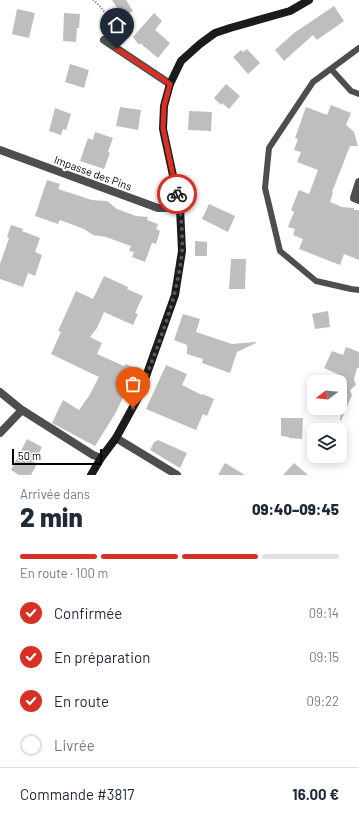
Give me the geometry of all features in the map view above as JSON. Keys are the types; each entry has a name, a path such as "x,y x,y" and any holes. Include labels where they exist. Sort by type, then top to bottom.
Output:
{"street":[{"path":"91,475 101,458 116,438 139,396 174,295 182,251 180,208 163,128 164,106 170,84 181,61 215,33 290,11 309,0"},
{"path":"104,40 170,84"},
{"name":"Impasse des Pins","path":"0,150 158,208 180,208"},
{"path":"359,182 354,198 359,200"},
{"path":"0,392 22,410 93,455 101,458"},
{"path":"0,433 22,410"},
{"path":"116,438 177,475"}],"lane":[{"path":"359,48 313,82 269,148 265,188 280,251 316,281 359,290"},
{"path":"331,69 351,91 359,94"}],"path":[{"path":"93,0 98,4 116,30 117,49"}],"building":[{"path":"112,0 126,0 133,11 123,17"},
{"path":"334,6 344,21 317,40 313,35 284,61 275,50 294,33"},
{"path":"17,9 35,13 29,38 12,34"},
{"path":"64,13 80,14 76,42 63,41"},
{"path":"154,13 162,21 155,30 170,43 158,58 140,43 139,45 133,37"},
{"path":"247,49 260,63 248,74 233,57 241,50 243,52"},
{"path":"70,64 89,70 84,88 65,82"},
{"path":"226,84 240,96 229,109 222,103 221,105 214,98"},
{"path":"331,105 351,113 346,125 354,132 358,146 350,146 332,192 330,202 342,207 359,210 359,260 344,254 340,265 299,249 303,239 293,235 295,229 288,227 294,212 291,210 299,190 309,194 318,170 297,162 301,152 294,150 298,139 295,138 306,107 327,115"},
{"path":"120,107 141,110 138,130 116,126"},
{"path":"55,108 71,114 66,130 63,129 61,135 49,131"},
{"path":"189,111 212,112 211,131 188,130"},
{"path":"95,132 113,138 108,152 110,153 104,169 80,161 88,138 93,140"},
{"path":"47,180 60,184 58,189 92,200 107,201 117,209 136,216 148,217 147,220 158,224 156,229 160,231 156,244 152,243 145,262 132,257 134,252 129,251 131,246 106,237 93,235 84,229 60,220 58,224 35,216"},
{"path":"209,204 235,216 228,232 202,219"},
{"path":"11,225 23,229 22,231 40,238 35,252 42,255 35,276 28,273 23,287 0,279 0,264 9,238 7,237"},
{"path":"195,241 207,242 207,256 195,256"},
{"path":"231,259 246,259 245,289 229,289"},
{"path":"104,276 143,296 135,313 138,314 133,325 104,312 97,328 90,337 102,343 97,354 124,366 126,364 137,369 115,414 95,446 52,423 63,400 79,410 89,396 99,377 51,354 61,332 58,331 76,291 93,299"},
{"path":"328,311 330,327 315,329 312,314"},
{"path":"183,314 200,319 196,332 232,344 256,343 237,352 230,373 202,363 203,359 187,354 187,345 174,340"},
{"path":"346,347 359,352 359,368 357,368 354,379 356,385 350,390 352,395 347,407 347,375 340,375 324,368 332,351 343,355"},
{"path":"166,365 187,374 182,385 214,399 207,416 203,414 196,430 146,409"},
{"path":"340,415 344,415 341,421"},
{"path":"281,418 303,418 302,439 281,436"},
{"path":"27,439 42,447 34,463 37,464 31,475 19,475 11,470"},
{"path":"158,440 187,453 180,468 150,450 154,442"},
{"path":"225,463 245,475 218,475"},
{"path":"294,463 308,475 283,475"}],"way so far":[{"path":"133,408 139,396 174,295 182,251 180,208 177,194"}],"route":[{"path":"117,49 162,77 170,84 164,106 163,128 177,194"}]}
